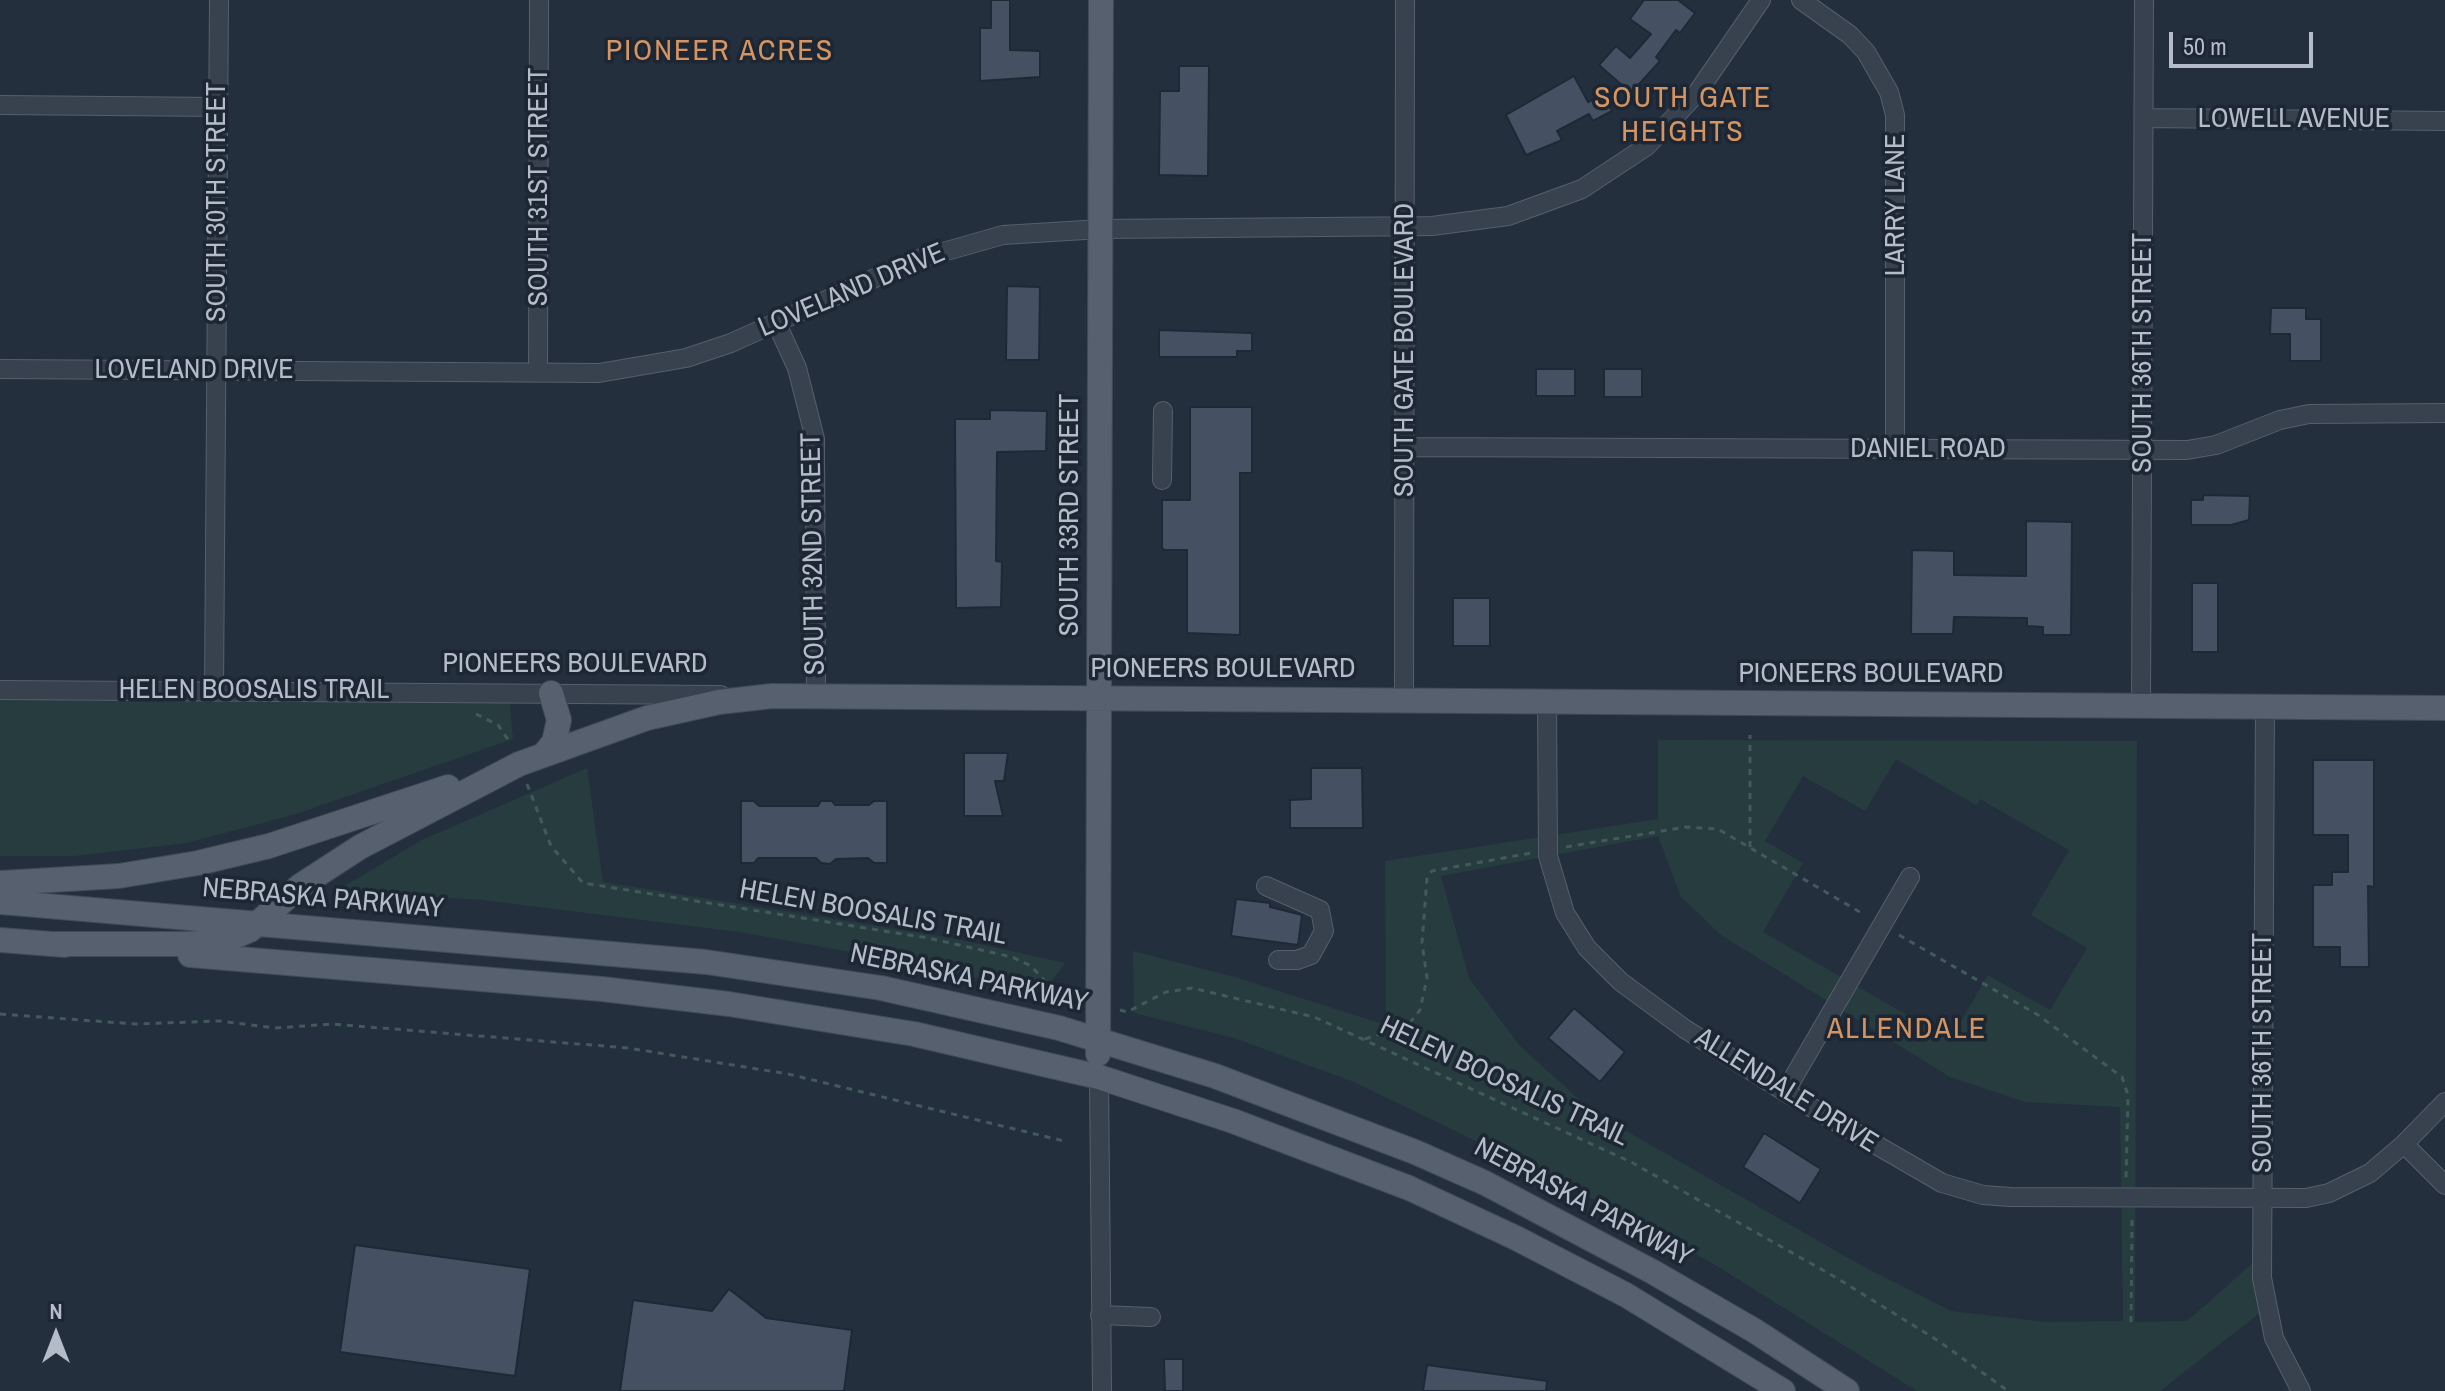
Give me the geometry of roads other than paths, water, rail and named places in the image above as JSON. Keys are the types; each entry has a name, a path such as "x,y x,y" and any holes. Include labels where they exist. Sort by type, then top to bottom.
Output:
{"main road":[{"name":"SOUTH 33RD STREET","path":"1099,1077 1101,0"},
{"path":"546,752 554,742 559,720 551,693"},
{"name":"PIONEERS BOULEVARD","path":"772,696 2445,708"},
{"path":"50,944 211,943 235,937 258,924 300,886 350,853 519,764 546,752 662,714 719,702 772,696"},
{"path":"0,883 119,876 198,863 282,842 519,764"},
{"name":"NEBRASKA PARKWAY","path":"0,902 669,958 773,970 918,996 1098,1039 1325,1116 1485,1183 1653,1272 1755,1331 1847,1391"},
{"path":"0,940 657,994 914,1034 1099,1077 1233,1121 1409,1188 1516,1238 1626,1295 1783,1391"}],"street":[{"name":"SOUTH 30TH STREET","path":"214,691 219,0"},
{"name":"SOUTH 31ST STREET","path":"538,373 539,0"},
{"name":"SOUTH GATE BOULEVARD","path":"1404,700 1405,0"},
{"name":"LOVELAND DRIVE","path":"0,369 538,373 646,368 731,343 915,260 961,244 1003,235 1101,229 1405,226 1472,223 1508,216 1571,194 1618,167 1673,121 1761,0"},
{"name":"LARRY LANE","path":"1801,0 1850,35 1866,52 1889,92 1895,115 1895,449"},
{"name":"SOUTH 36TH STREET","path":"2141,706 2144,0"},
{"path":"0,105 218,107"},
{"name":"LOWELL AVENUE","path":"2144,118 2445,121"},
{"name":"SOUTH 32ND STREET","path":"776,322 797,368 815,439 816,696"},
{"path":"1162,480 1163,411"},
{"name":"DANIEL ROAD","path":"1405,447 2187,450 2216,445 2280,420 2309,414 2445,413"},
{"name":"PIONEERS BOULEVARD","path":"0,690 772,696"},
{"name":"ALLENDALE DRIVE","path":"1547,701 1547,850 1565,913 1603,965 1660,1013 1920,1173 1953,1188 2002,1197 2306,1198 2329,1193 2370,1173 2445,1102"},
{"name":"SOUTH 36TH STREET","path":"2265,707 2262,1278 2274,1338 2301,1391"},
{"path":"1785,1092 1910,877"},
{"path":"1266,886 1320,910 1324,931 1311,955 1297,960 1278,960"},
{"path":"1099,1077 1102,1391"},
{"path":"2404,1144 2445,1185"},
{"path":"1100,1315 1151,1317"}],"district":[{"name":"PIONEER ACRES","path":"720,52"},
{"name":"SOUTH GATE HEIGHTS","path":"1683,116"},
{"name":"ALLENDALE","path":"1907,1030"}]}
